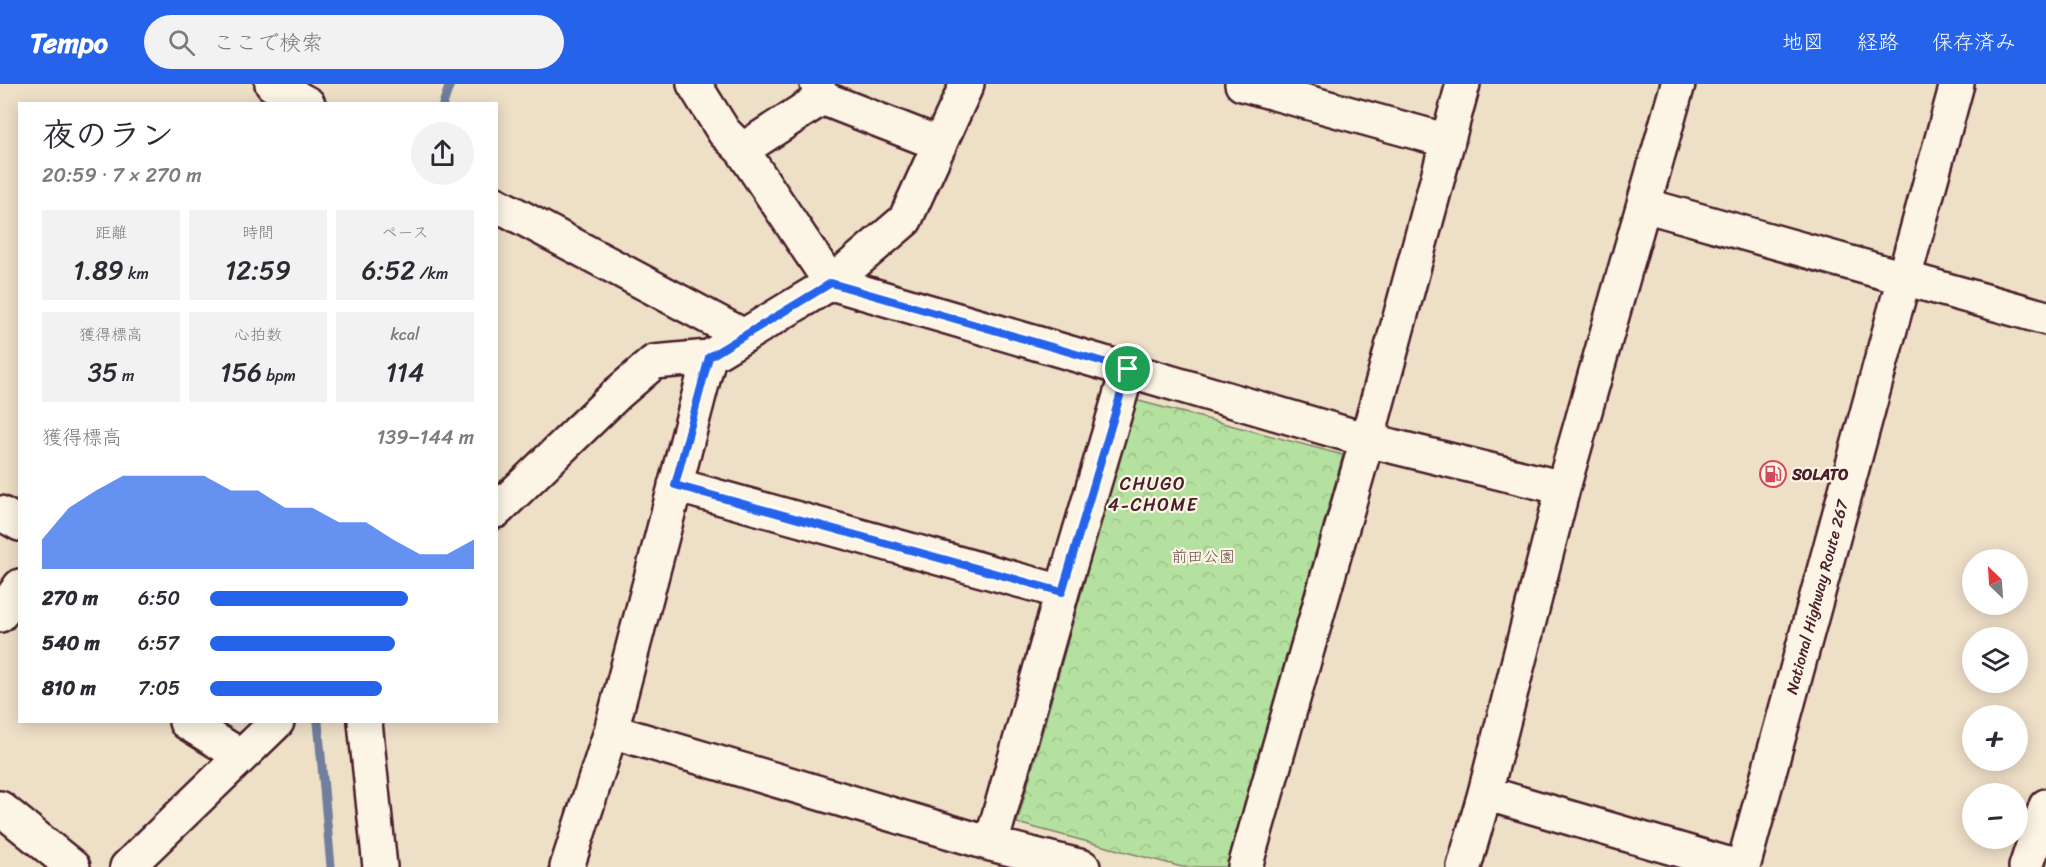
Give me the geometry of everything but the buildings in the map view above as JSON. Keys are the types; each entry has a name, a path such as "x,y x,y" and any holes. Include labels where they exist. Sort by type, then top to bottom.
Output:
{"main road":[{"path":"272,84 304,102"},
{"path":"694,84 724,132 742,150 831,283 1367,440 1563,488"},
{"path":"498,509 618,393 654,362 709,357 831,283 905,220 967,84"},
{"path":"1242,84 1448,141"},
{"path":"1245,867 1367,440 1463,84"},
{"path":"1464,867 1563,488 1678,84"},
{"name":"National Highway Route 267","path":"1743,867 1957,84"},
{"path":"742,150 819,91 940,144"},
{"path":"498,205 744,336"},
{"path":"1644,205 2046,318"},
{"path":"567,867 611,731 709,357"},
{"path":"991,844 1128,369"},
{"path":"675,485 1062,592"},
{"path":"0,513 18,523"},
{"path":"0,615 18,589"},
{"path":"188,723 241,756"},
{"path":"127,867 276,723"},
{"path":"365,723 380,867"},
{"path":"611,731 991,844 1083,867"},
{"path":"1485,793 1738,867"},
{"path":"2026,867 2046,806"},
{"path":"0,808 73,867"}],"green space":[{"name":"前田公園","path":"1135,400 1343,455 1227,867 1182,867 1017,823"}],"waterway":[{"path":"444,102 450,84"},
{"path":"318,723 331,867"}],"place":[{"name":"SOLATO","path":"1773,474"}],"district":[{"name":"CHUGO 4-CHOME","path":"1153,494"}],"route":[{"path":"831,283 1128,369 1062,592 675,485 709,357 831,283"}]}
